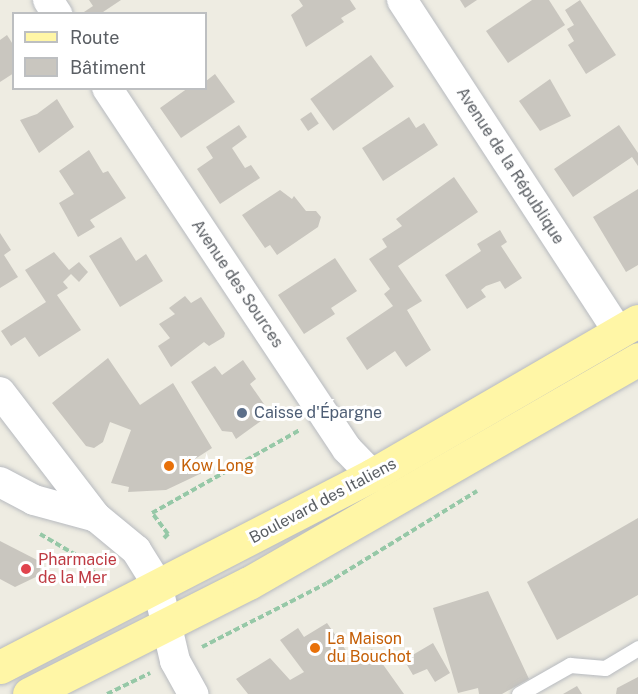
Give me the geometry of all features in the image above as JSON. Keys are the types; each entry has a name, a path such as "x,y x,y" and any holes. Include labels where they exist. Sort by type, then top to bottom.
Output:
{"main road":[{"name":"Boulevard des Italiens","path":"0,667 150,571 213,559 372,475 628,327"},
{"name":"Boulevard des Italiens","path":"30,694 166,627 638,359"}],"street":[{"name":"Avenue de la République","path":"402,0 628,327"},
{"name":"Avenue des Sources","path":"108,90 347,449 372,475"},
{"path":"0,392 96,517"},
{"path":"0,482 34,500 96,517 114,529 150,571 175,661 193,694"}],"lane":[{"path":"519,694 570,665 604,668 638,648"}],"path":[{"path":"96,581 150,571 168,534 152,513 299,429 305,438"},
{"path":"197,650 327,583 479,490"},
{"path":"34,531 84,560 96,581"},
{"path":"93,589 96,581"},
{"path":"107,694 154,671"}],"building":[{"path":"89,0 121,0 103,12 84,12 93,6"},
{"path":"299,0 350,0 356,9 341,18 344,22 306,47 291,15 303,6"},
{"path":"460,0 477,0 465,8"},
{"path":"532,0 549,0 565,25 508,63 486,31"},
{"path":"580,0 616,55 586,74 568,45 574,41 567,29 574,25 565,10"},
{"path":"7,35 12,43 12,74 0,82 0,40"},
{"path":"371,55 394,87 333,131 310,99"},
{"path":"215,74 235,102 181,138 160,108 185,90 207,90 207,80"},
{"path":"550,79 571,116 540,131 519,101"},
{"path":"57,99 74,127 39,153 20,120 37,114"},
{"path":"311,112 319,124 308,131 300,119"},
{"path":"409,117 416,128 424,123 438,145 383,181 362,148"},
{"path":"239,125 247,137 232,148 245,168 251,165 260,178 220,204 197,169 213,158 206,147"},
{"path":"619,125 638,153 638,166 632,157 573,197 554,169"},
{"path":"89,150 103,173 108,171 126,198 90,220 95,227 78,237 59,203 74,194 59,171"},
{"path":"454,177 478,212 398,266 422,301 407,310 431,350 406,367 395,351 367,370 346,338 393,306 384,294 390,289 369,259 387,247 382,239 402,226 396,219"},
{"path":"638,189 638,265 626,272 593,217"},
{"path":"280,190 292,199 294,196 306,211 316,211 321,217 318,227 277,255 270,245 265,248 242,215"},
{"path":"500,230 507,242 501,246 522,278 505,289 500,281 486,286 481,290 486,297 467,309 445,275 481,251 477,244"},
{"path":"0,233 11,250 4,255 18,277 0,288"},
{"path":"121,237 136,261 146,254 163,281 120,307 89,256"},
{"path":"54,252 69,270 79,262 88,272 79,282 71,274 63,282 68,288 57,295 81,330 39,357 25,337 11,346 1,331 46,302 25,270"},
{"path":"335,258 357,291 331,308 335,314 304,334 278,295"},
{"path":"185,296 191,303 201,297 225,333 224,337 209,346 204,342 171,367 158,346 170,338 159,324 175,314 169,308"},
{"path":"108,358 140,405 173,383 212,448 195,459 204,472 166,490 128,492 129,487 111,483 131,430 110,422 103,442 94,448 86,446 52,403"},
{"path":"243,360 256,379 250,384 266,407 265,418 236,439 232,432 222,431 191,382 215,366 222,375"},
{"path":"638,518 638,595 557,640 527,582"},
{"path":"0,541 41,562 40,575 15,587 0,579"},
{"path":"488,591 529,679 502,694 479,694 478,688 458,693 433,608"},
{"path":"327,623 354,662 372,649 404,694 248,694 236,679 270,658 290,680 304,672 280,640 298,628 304,637"},
{"path":"433,643 450,673 435,682 427,669 413,675 404,660"},
{"path":"638,677 638,694 616,694 617,688"},
{"path":"577,686 582,694 563,694"}],"place":[{"name":"Caisse d'Épargne","path":"242,413"},
{"name":"Kow Long","path":"169,466"},
{"name":"Pharmacie de la Mer","path":"26,569"},
{"name":"La Maison du Bouchot","path":"315,648"}]}
